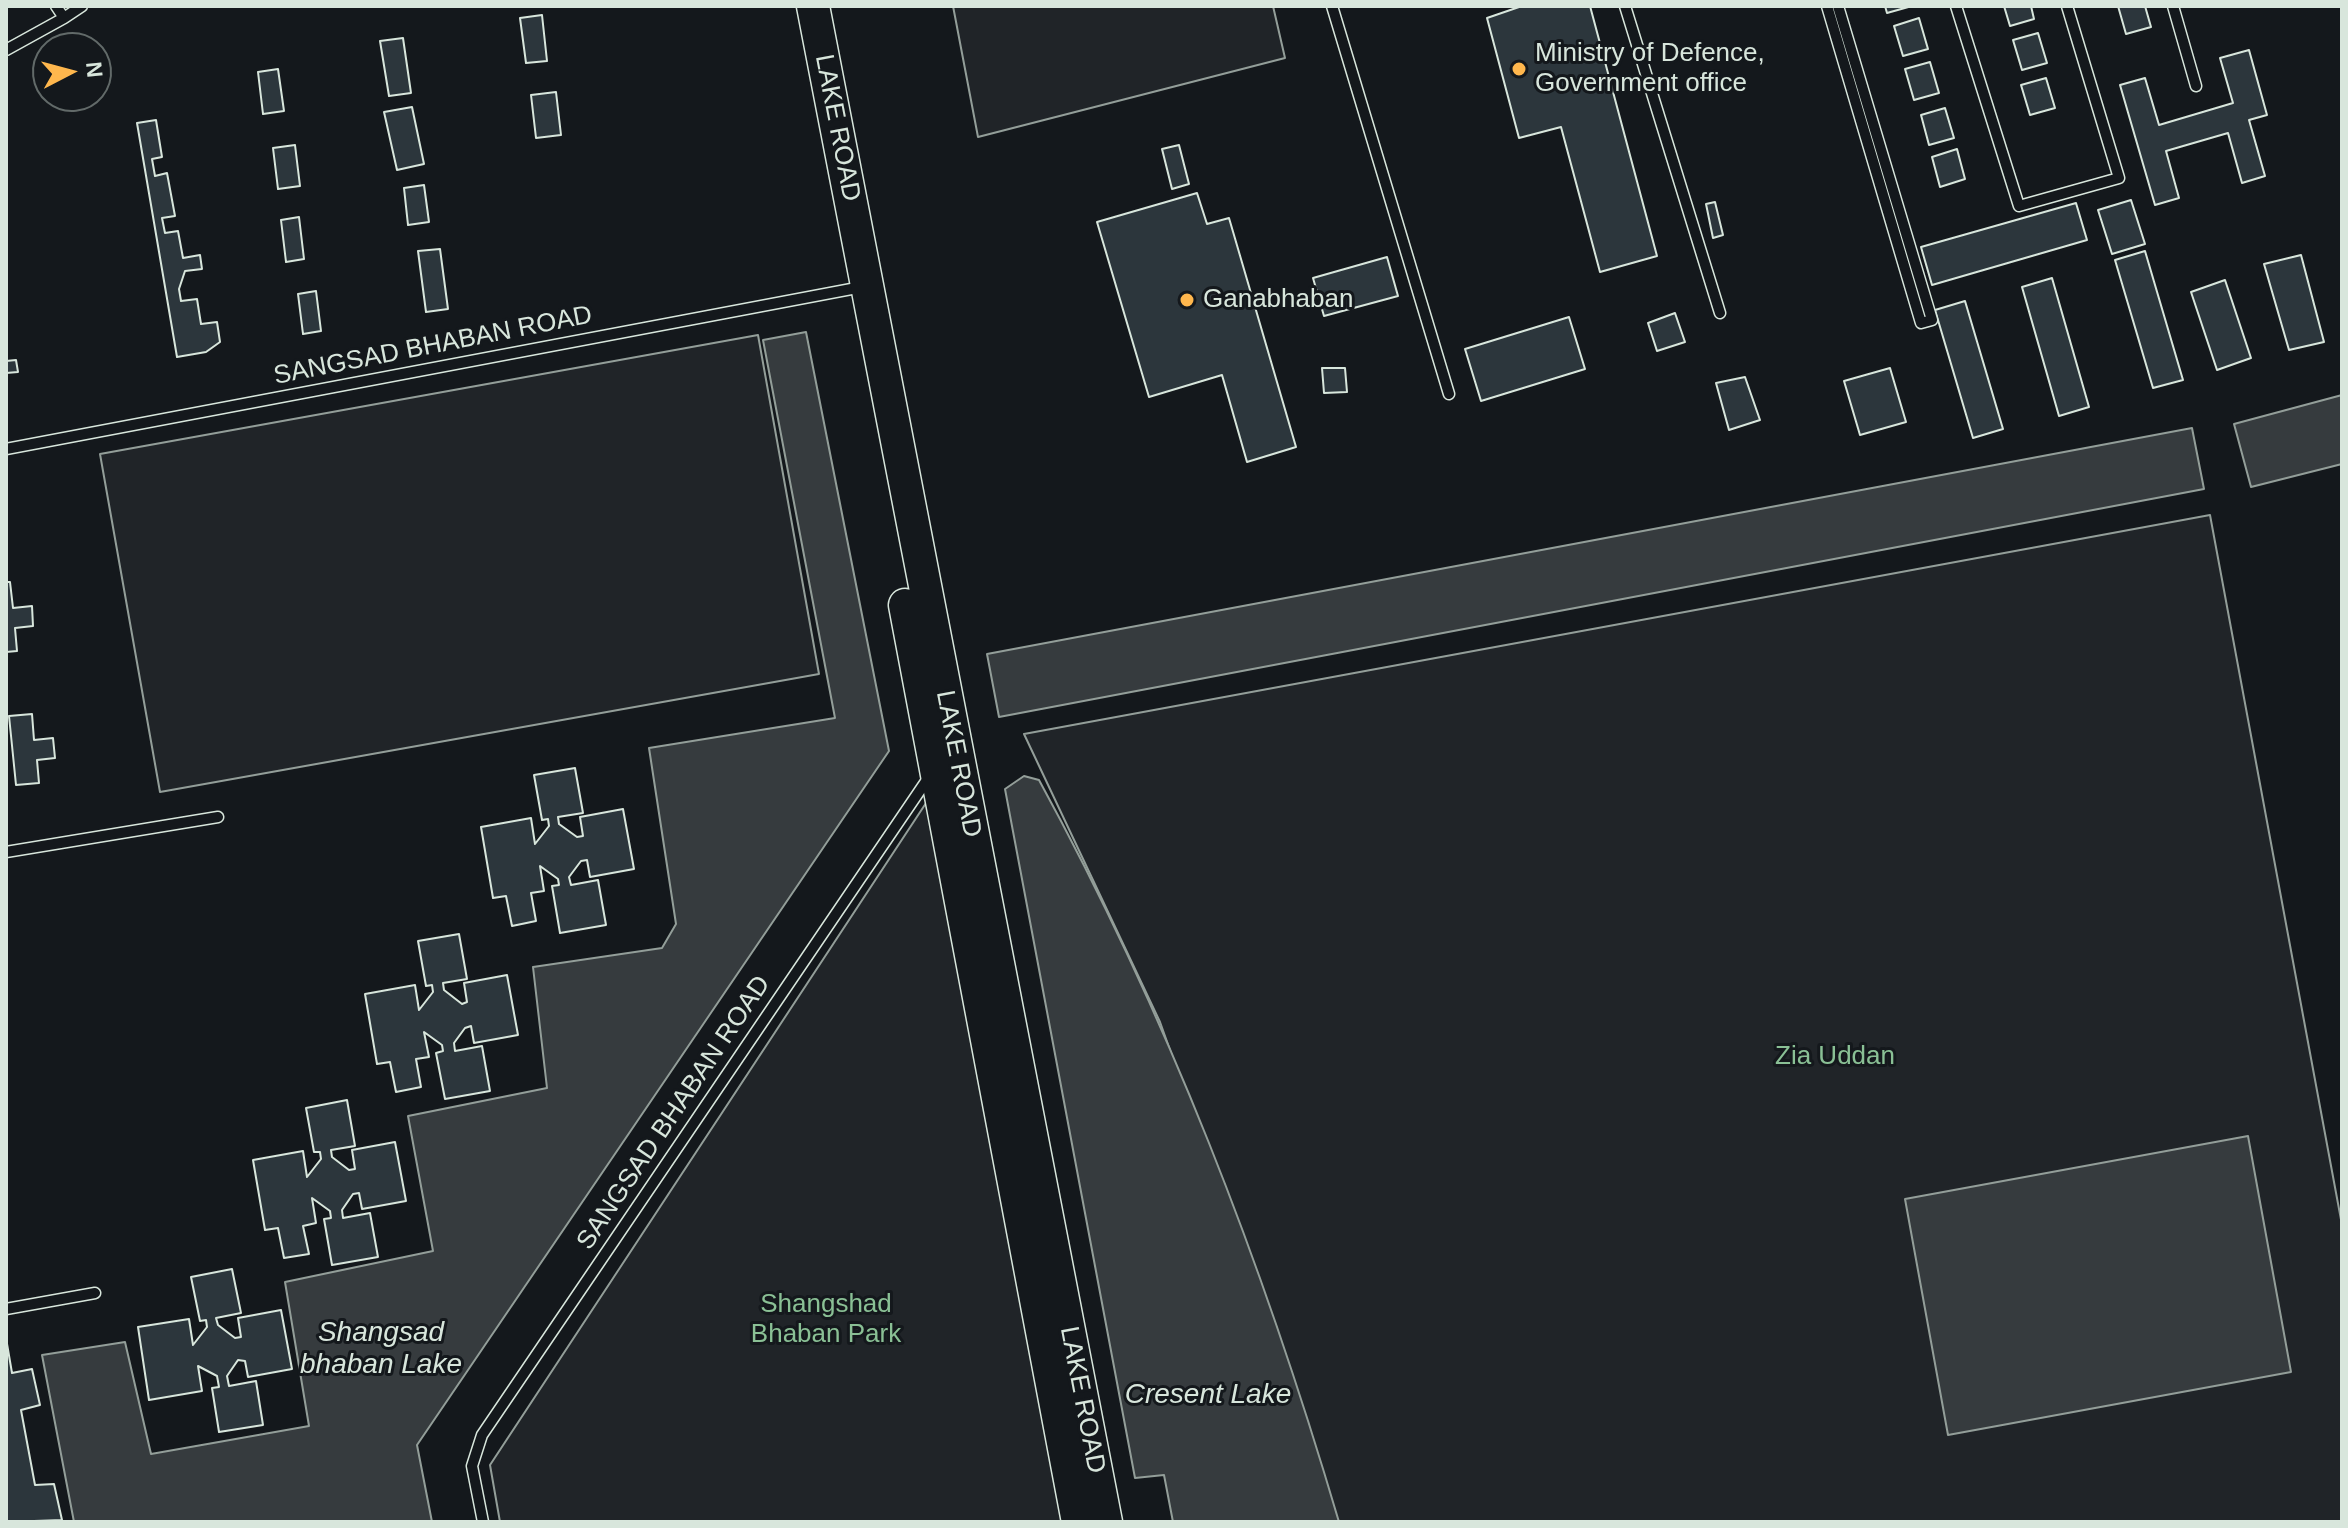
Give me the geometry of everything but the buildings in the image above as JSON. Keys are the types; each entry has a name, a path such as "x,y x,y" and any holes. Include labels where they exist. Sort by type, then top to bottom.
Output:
{"main road":[{"path":"793,6 857,288"},
{"name":"LAKE ROAD","path":"813,6 857,288 945,756 1106,1522"},
{"path":"945,756 1078,1522"}],"lane":[{"path":"56,6 64,18"},
{"path":"6,50 82,6"},
{"path":"1332,6 1449,394"},
{"path":"1625,6 1720,313"},
{"path":"1827,6 1921,323 1932,320 1838,6"},
{"path":"1956,6 2019,206 2119,178 2067,6"},
{"path":"2173,6 2196,86"},
{"name":"SANGSAD BHABAN ROAD","path":"6,449 857,288"},
{"name":"SANGSAD BHABAN ROAD","path":"483,1522 472,1466 482,1435 945,756"},
{"path":"6,852 218,817"},
{"path":"6,1309 95,1293"}],"green space":[{"path":"953,6 1273,6 1285,58 978,137"},
{"path":"758,335 819,674 160,792 100,454"},
{"name":"Zia Uddan","path":"2210,515 2342,1225 2342,1522 1338,1522 1160,1022 1024,734"},
{"name":"Shangshad Bhaban Park","path":"930,797 1070,1522 500,1522 490,1465"}],"water":[{"name":"Shangsad bhaban Lake","path":"806,332 889,751 417,1445 432,1522 74,1522 42,1355 125,1342 151,1454 309,1426 285,1282 433,1251 408,1116 547,1088 533,967 662,948 676,924 649,748 835,718 763,340"},
{"path":"2342,395 2342,464 2251,487 2234,424"},
{"path":"2192,428 2204,489 999,717 987,654"},
{"name":"Cresent Lake","path":"1024,776 1039,780 1130,959 1171,1050 1245,1236 1310,1426 1339,1522 1173,1522 1164,1475 1135,1478 1005,789"},
{"path":"2248,1136 2291,1372 1948,1435 1905,1199"}],"place":[{"name":"Ministry of Defence, Government office","path":"1519,69"},
{"name":"Ganabhaban","path":"1187,300"}]}
